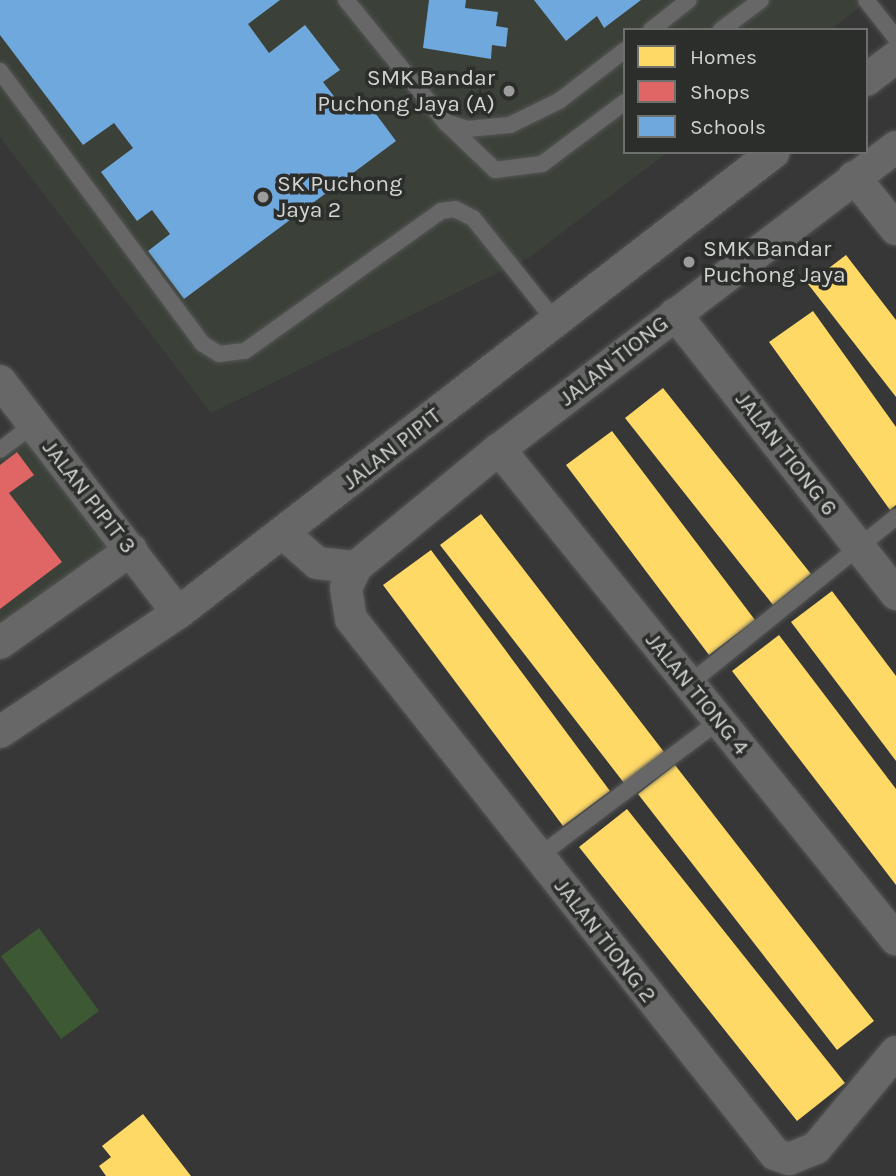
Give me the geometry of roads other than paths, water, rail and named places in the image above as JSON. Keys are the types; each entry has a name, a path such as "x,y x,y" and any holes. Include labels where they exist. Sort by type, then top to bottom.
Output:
{"street":[{"path":"868,78 896,57"},
{"name":"JALAN TIONG","path":"351,577 499,449 896,147"},
{"name":"JALAN PIPIT","path":"0,732 177,613 771,154"},
{"path":"855,177 896,229"},
{"name":"JALAN TIONG 6","path":"675,314 896,594"},
{"name":"JALAN PIPIT 3","path":"0,381 177,613"},
{"name":"JALAN TIONG 4","path":"499,449 896,939"},
{"path":"283,533 317,563 351,577"},
{"path":"0,643 131,550"},
{"name":"JALAN TIONG 2","path":"351,577 351,619 775,1154 789,1160 816,1148 896,1052"}],"lane":[{"path":"346,0 446,123 484,163 525,171 623,103"},
{"path":"653,28 689,0"},
{"path":"724,28 761,0"},
{"path":"866,0 896,38"},
{"path":"446,123 467,129 510,125 558,101 623,52"},
{"path":"0,71 203,344 219,354 245,351 441,211 455,209 473,218 556,322"},
{"path":"0,450 34,424"},
{"path":"689,684 896,517"},
{"path":"538,856 719,721"}],"place":[{"name":"SMK Bandar Puchong Jaya (A)","path":"509,91"},
{"name":"SK Puchong Jaya 2","path":"263,197"},
{"name":"SMK Bandar Puchong Jaya","path":"689,262"}]}
